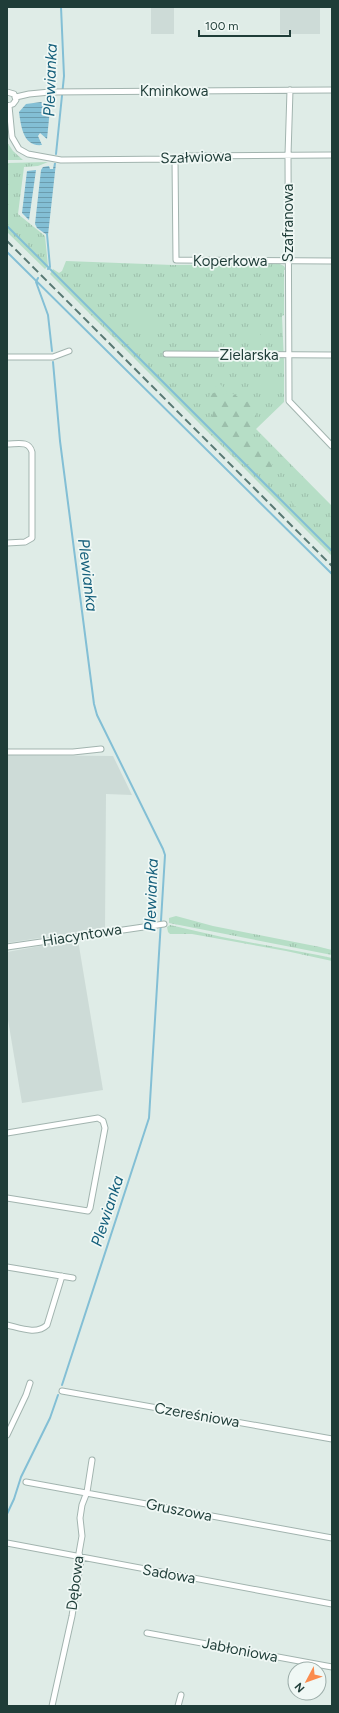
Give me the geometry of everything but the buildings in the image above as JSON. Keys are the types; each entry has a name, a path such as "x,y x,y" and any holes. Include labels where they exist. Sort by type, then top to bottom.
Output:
{"street":[{"name":"Szafranowa","path":"290,90 288,155 289,401 332,446"},
{"name":"Kminkowa","path":"16,97 50,92 332,90"},
{"path":"7,92 12,93 16,97 14,104 8,106"},
{"name":"Szałwiowa","path":"8,106 12,137 19,149 28,154 61,160 175,159 185,156 332,155"},
{"name":"Koperkowa","path":"175,159 176,260 288,262 332,261"},
{"path":"7,357 53,357 69,351"},
{"name":"Zielarska","path":"166,354 332,355"},
{"path":"7,444 26,444 31,449 32,538 25,542 7,543"},
{"path":"7,752 73,752 101,749"},
{"name":"Hiacyntowa","path":"7,947 161,924"},
{"path":"7,1132 98,1118 103,1122 106,1128 90,1208 88,1211 7,1198"},
{"path":"7,1267 72,1278"},
{"path":"7,1325 36,1331 47,1325 62,1276"},
{"path":"7,1435 30,1383"},
{"name":"Czereśniowa","path":"62,1391 332,1439"},
{"name":"Dębowa","path":"52,1706 72,1616 81,1560 78,1553 82,1536 81,1511 87,1492 92,1460"},
{"name":"Gruszowa","path":"26,1482 332,1538"},
{"name":"Sadowa","path":"7,1543 332,1604"},
{"name":"Jabłoniowa","path":"148,1633 332,1668"},
{"path":"178,1706 181,1695"}],"shaded area":[{"path":"151,7 174,7 174,34 151,34"},
{"path":"280,7 320,7 320,34 280,34"},
{"path":"7,755 113,756 132,795 106,794 105,928 7,943"},
{"path":"78,940 103,1090 22,1103 7,1014 7,952 51,944 57,945"}],"green space":[{"path":"7,142 13,151 23,160 7,160"},
{"path":"48,162 38,166 24,167 18,214 45,236 48,266 45,269 7,232 7,163"},
{"path":"66,261 173,265 280,264 284,266 286,270 284,270 284,315 282,316 284,402 256,429 332,506 332,556 50,274 53,269 59,273 62,271"},
{"path":"137,303 160,326 147,339 124,316"},
{"path":"249,322 260,322 260,340 249,340"},
{"path":"263,379 275,379 275,388 263,388"},
{"path":"218,382 227,391 226,395 221,393 216,387 215,384"},
{"path":"217,392 222,400 225,400 229,392 244,401 247,402 250,399 254,399 258,402 255,423 251,431 246,431 243,435 252,446 255,447 263,443 261,453 268,458 272,464 269,474 300,505 298,509 210,420 213,414 208,403 210,394"},
{"path":"176,916 213,926 332,950 332,955 169,923 169,918"},
{"path":"170,925 222,937 332,958 332,961 192,934 170,934 167,927"}],"water":[{"path":"41,102 50,109 47,139 40,133 38,136 42,145 36,145 31,143 24,134 19,112 26,104"},
{"path":"54,163 56,163 47,235 37,228 35,224 41,170 43,167 49,166 50,169 53,169"},
{"path":"36,170 29,220 22,213 27,171"}],"waterway":[{"name":"Plewianka","path":"56,154 64,76 61,7"},
{"path":"7,226 332,551"},
{"name":"Plewianka","path":"47,234 50,267 48,269"},
{"path":"7,252 332,574"},
{"name":"Plewianka","path":"38,278 36,282 48,315 52,351"},
{"name":"Plewianka","path":"53,362 60,441 94,704 97,715 165,855 149,1118 62,1385"},
{"name":"Plewianka","path":"7,1514 14,1499 21,1477 50,1418 58,1395"}],"railway":[{"path":"7,241 332,566"}]}
